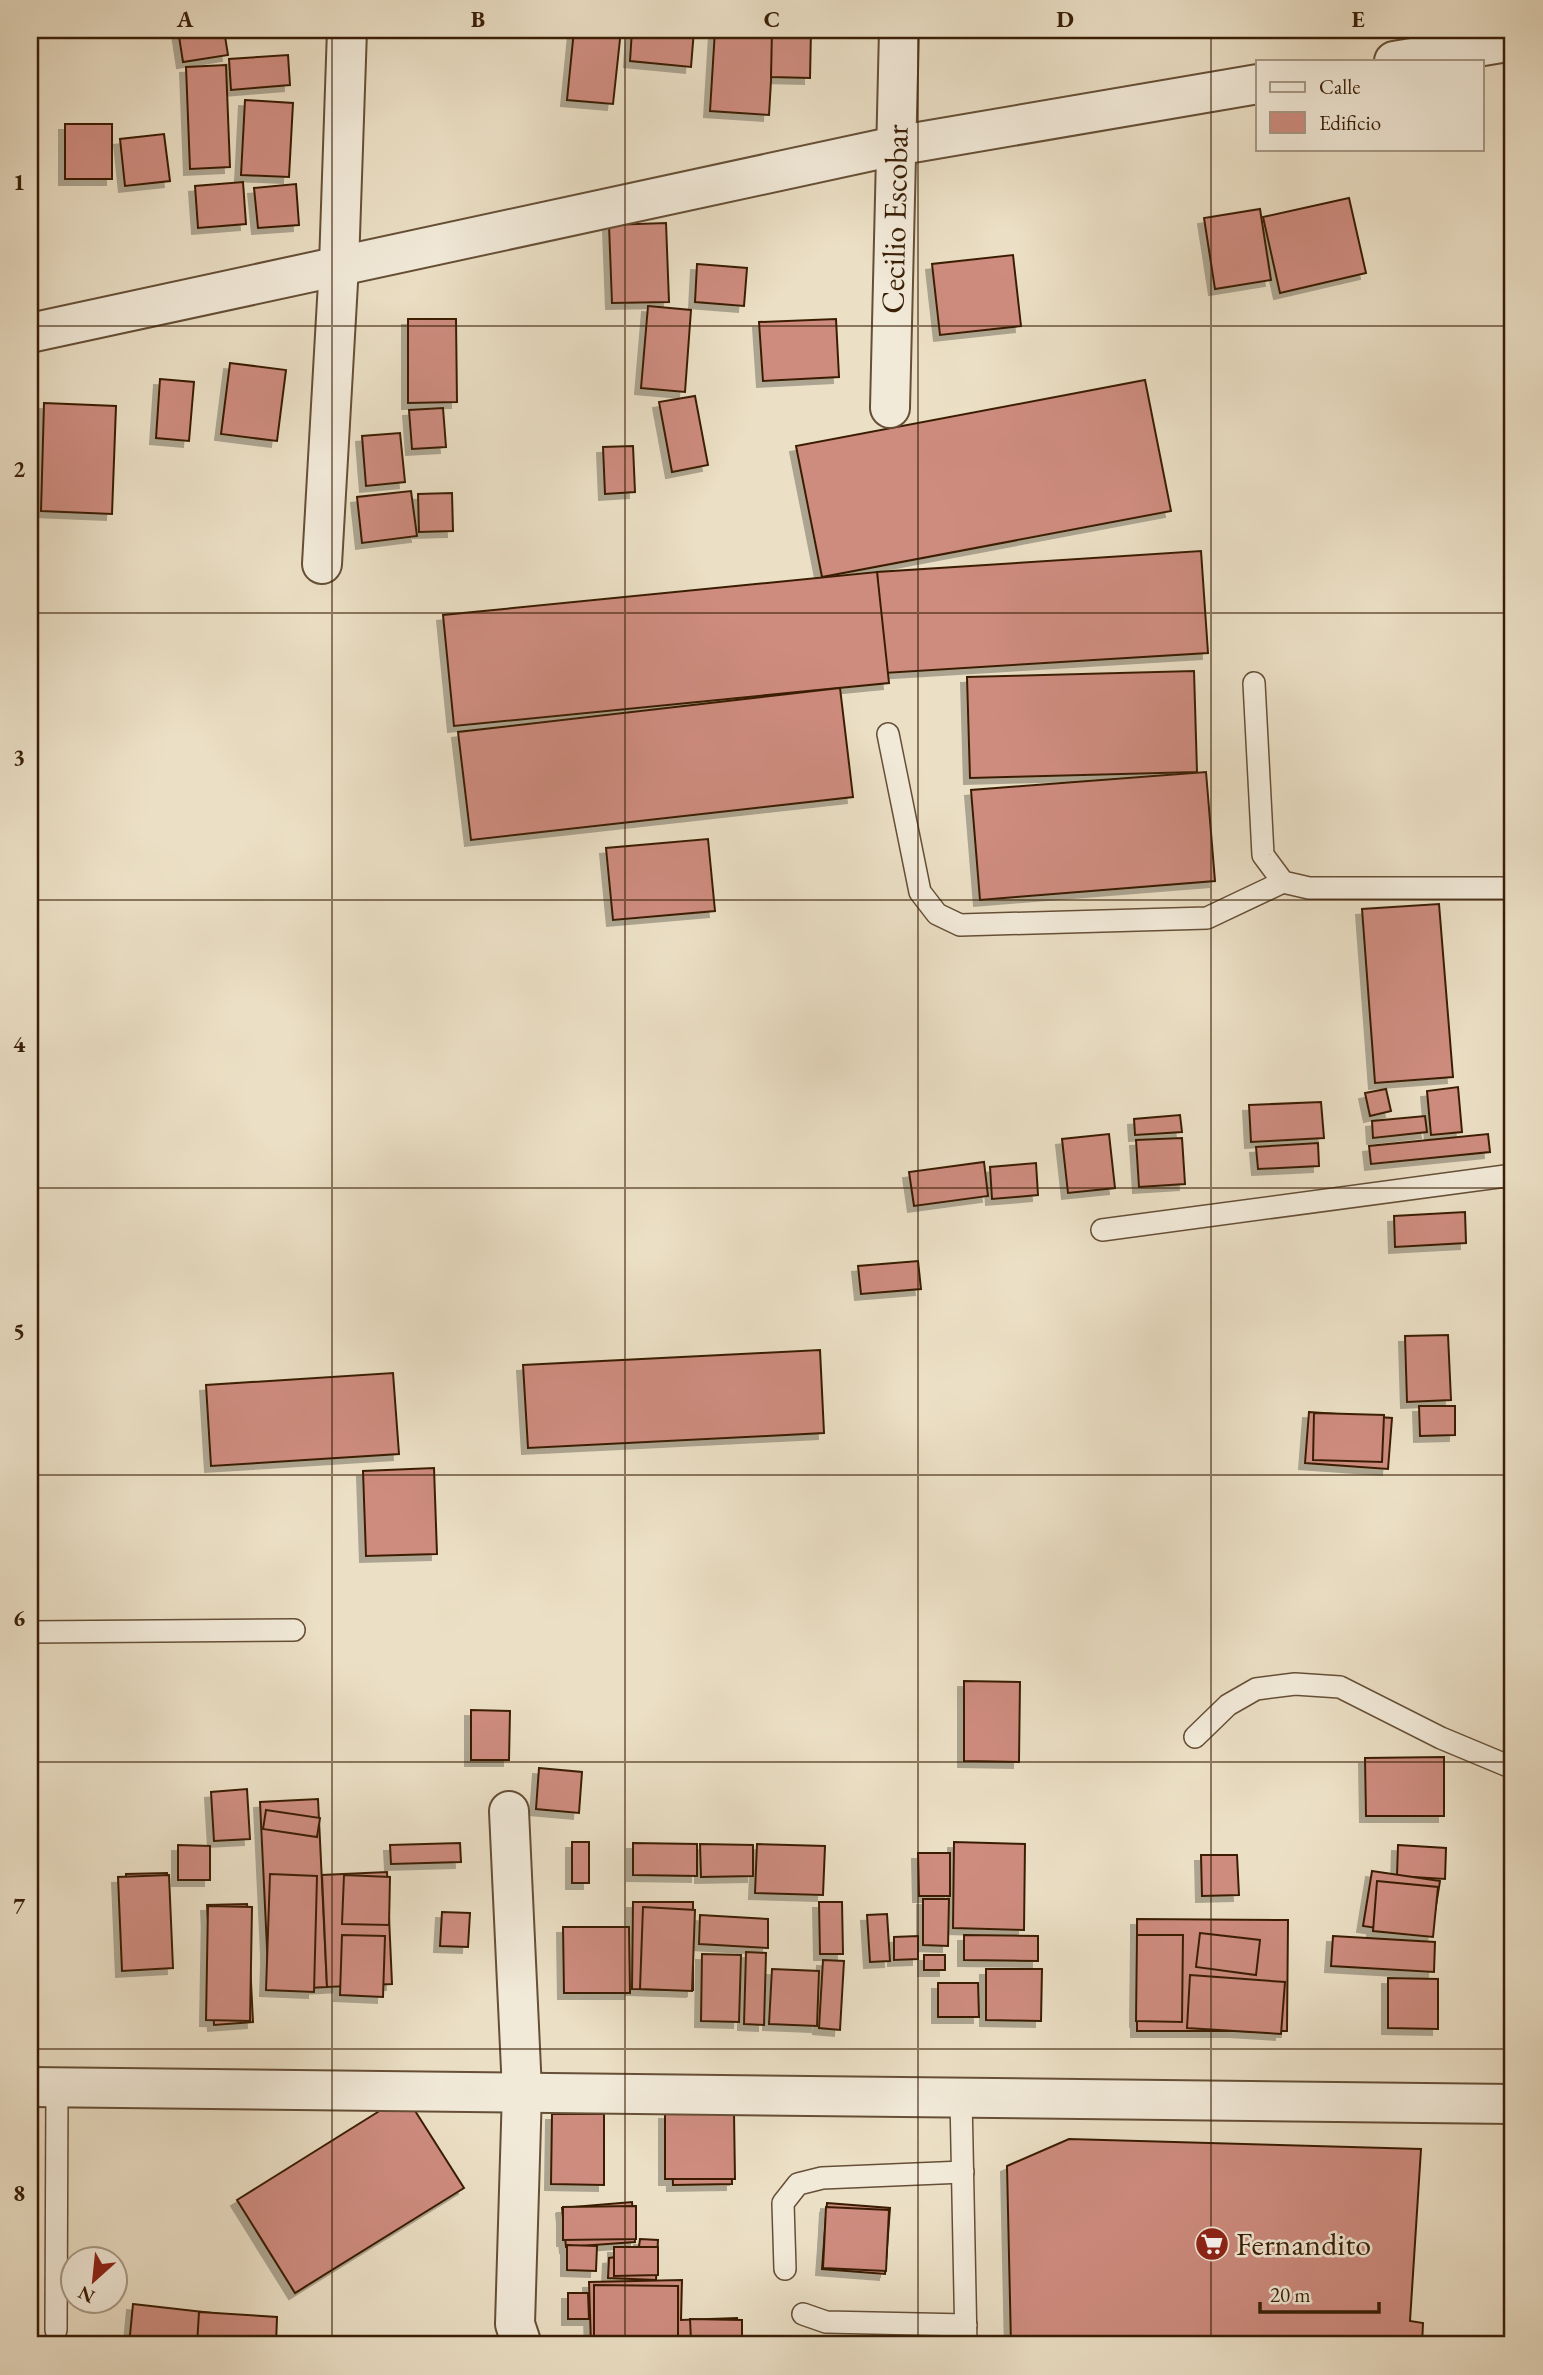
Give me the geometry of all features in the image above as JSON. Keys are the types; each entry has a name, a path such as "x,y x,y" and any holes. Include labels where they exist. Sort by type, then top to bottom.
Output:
{"street":[{"path":"322,564 339,265 347,30"},
{"name":"Cecilio Escobar","path":"890,408 899,30"},
{"path":"1400,60 1513,41"},
{"path":"30,333 895,146 1256,84"},
{"path":"509,1811 522,2091 515,2324 522,2345"},
{"path":"43,2087 1513,2104"}],"lane":[{"path":"1254,683 1263,855 1283,882"},
{"path":"888,734 920,892 937,914 961,925 1207,918 1283,882 1309,888 1513,888"},
{"path":"1102,1230 1513,1175"},
{"path":"30,1632 294,1630"},
{"path":"1195,1737 1228,1705 1256,1689 1294,1684 1340,1687 1441,1738 1513,1768"},
{"path":"43,2087 56,2330"},
{"path":"803,2314 825,2322 966,2335 961,2097"},
{"path":"785,2269 783,2203 797,2184 822,2178 963,2172"}],"building":[{"path":"178,30 224,30 228,55 183,62"},
{"path":"574,30 621,30 613,104 567,100"},
{"path":"632,30 694,30 691,67 630,61"},
{"path":"715,30 774,30 769,115 710,111"},
{"path":"772,30 811,30 810,78 771,77"},
{"path":"288,55 290,85 231,90 229,59"},
{"path":"226,65 230,167 190,169 186,67"},
{"path":"245,100 293,103 289,177 241,175"},
{"path":"65,124 112,124 112,179 65,179"},
{"path":"164,134 170,181 125,186 120,139"},
{"path":"243,182 246,224 198,228 195,186"},
{"path":"296,184 299,225 258,228 254,188"},
{"path":"1349,198 1366,273 1280,293 1263,217"},
{"path":"1260,209 1271,280 1215,289 1204,218"},
{"path":"666,223 669,302 612,303 609,225"},
{"path":"1013,255 1021,326 940,335 932,264"},
{"path":"697,264 747,268 744,306 695,302"},
{"path":"648,306 691,310 685,392 641,388"},
{"path":"408,319 456,319 457,402 408,403"},
{"path":"836,319 839,377 763,381 759,322"},
{"path":"230,363 286,370 277,441 221,434"},
{"path":"160,379 194,382 189,441 156,438"},
{"path":"1145,380 1171,511 822,577 796,446"},
{"path":"695,396 708,465 672,472 659,402"},
{"path":"44,403 116,406 112,514 41,511"},
{"path":"443,408 446,447 412,449 409,410"},
{"path":"30,429 34,429 32,497 30,497"},
{"path":"400,433 405,482 366,486 362,436"},
{"path":"633,446 635,492 605,494 603,447"},
{"path":"411,491 417,536 362,543 357,497"},
{"path":"452,493 453,531 419,532 418,494"},
{"path":"1201,551 1208,653 884,673 877,572"},
{"path":"877,572 889,683 454,726 443,615"},
{"path":"1194,671 1197,772 970,778 967,677"},
{"path":"840,688 853,797 471,840 458,732"},
{"path":"1206,772 1215,881 980,900 971,790"},
{"path":"708,839 715,911 613,920 606,848"},
{"path":"1439,904 1453,1077 1375,1083 1362,909"},
{"path":"1458,1087 1462,1132 1431,1135 1427,1091"},
{"path":"1386,1089 1391,1111 1370,1116 1365,1093"},
{"path":"1321,1102 1324,1138 1251,1142 1249,1105"},
{"path":"1180,1115 1182,1132 1135,1135 1134,1119"},
{"path":"1425,1116 1427,1132 1373,1138 1372,1121"},
{"path":"1109,1134 1115,1188 1068,1193 1062,1139"},
{"path":"1488,1134 1490,1152 1371,1164 1369,1146"},
{"path":"1182,1138 1185,1184 1139,1187 1136,1140"},
{"path":"1318,1143 1319,1166 1258,1169 1256,1147"},
{"path":"984,1162 988,1196 914,1206 909,1172"},
{"path":"1036,1163 1038,1195 992,1199 990,1167"},
{"path":"1465,1212 1466,1243 1395,1247 1394,1216"},
{"path":"918,1261 921,1289 861,1294 858,1266"},
{"path":"1448,1335 1451,1400 1407,1402 1405,1336"},
{"path":"820,1350 824,1433 528,1448 523,1365"},
{"path":"393,1373 399,1454 211,1466 206,1385"},
{"path":"1419,1406 1455,1406 1455,1435 1420,1436"},
{"path":"1309,1412 1392,1418 1388,1469 1305,1463"},
{"path":"1314,1413 1384,1415 1382,1462 1313,1460"},
{"path":"434,1468 437,1554 366,1556 363,1471"},
{"path":"964,1681 1020,1682 1019,1762 964,1761"},
{"path":"471,1710 510,1711 509,1760 471,1760"},
{"path":"1444,1757 1444,1816 1366,1816 1365,1758"},
{"path":"539,1768 582,1772 579,1813 536,1809"},
{"path":"247,1789 250,1839 214,1841 211,1792"},
{"path":"318,1799 327,1987 269,1990 260,1802"},
{"path":"266,1810 320,1818 317,1837 263,1829"},
{"path":"572,1842 589,1842 589,1883 572,1883"},
{"path":"954,1842 1025,1844 1024,1930 953,1928"},
{"path":"460,1843 461,1862 391,1864 390,1845"},
{"path":"633,1843 697,1844 697,1876 633,1875"},
{"path":"700,1844 753,1845 753,1876 701,1877"},
{"path":"757,1844 825,1846 823,1895 755,1893"},
{"path":"178,1845 210,1846 210,1880 178,1880"},
{"path":"1398,1845 1446,1848 1445,1879 1397,1876"},
{"path":"918,1853 950,1853 950,1896 919,1896"},
{"path":"1201,1855 1237,1855 1239,1895 1202,1896"},
{"path":"1372,1871 1440,1881 1431,1936 1363,1926"},
{"path":"387,1872 392,1984 327,1987 322,1875"},
{"path":"167,1873 169,1925 127,1926 126,1874"},
{"path":"270,1874 317,1876 314,1992 266,1990"},
{"path":"169,1875 173,1968 122,1971 118,1877"},
{"path":"344,1875 390,1877 389,1925 342,1924"},
{"path":"1377,1881 1438,1887 1433,1937 1373,1931"},
{"path":"923,1899 949,1899 948,1946 923,1945"},
{"path":"633,1902 693,1902 693,1990 632,1989"},
{"path":"819,1902 842,1902 843,1954 820,1954"},
{"path":"247,1904 253,2022 214,2025 207,1905"},
{"path":"208,1906 252,1907 250,2021 206,2020"},
{"path":"643,1907 695,1910 692,1991 640,1989"},
{"path":"442,1912 470,1913 468,1947 440,1946"},
{"path":"887,1914 890,1961 870,1962 867,1915"},
{"path":"700,1915 768,1919 768,1948 699,1944"},
{"path":"1137,1919 1288,1920 1287,2031 1137,2031"},
{"path":"563,1927 629,1927 630,1993 564,1993"},
{"path":"1200,1933 1260,1940 1256,1975 1196,1967"},
{"path":"342,1935 385,1936 383,1997 340,1995"},
{"path":"964,1935 1038,1936 1038,1961 964,1960"},
{"path":"1137,1935 1183,1935 1182,2022 1136,2021"},
{"path":"918,1936 918,1959 894,1960 894,1937"},
{"path":"1333,1936 1435,1942 1434,1972 1331,1966"},
{"path":"746,1952 766,1953 764,2025 744,2024"},
{"path":"702,1954 741,1955 739,2022 701,2021"},
{"path":"924,1955 945,1955 945,1970 924,1970"},
{"path":"823,1960 844,1961 840,2030 819,2028"},
{"path":"772,1969 819,1971 817,2026 769,2024"},
{"path":"986,1969 1042,1969 1041,2021 986,2020"},
{"path":"1190,1975 1285,1982 1281,2034 1187,2028"},
{"path":"1388,1978 1438,1979 1438,2029 1388,2028"},
{"path":"938,1983 978,1983 979,2017 938,2017"},
{"path":"405,2095 464,2188 295,2293 237,2200"},
{"path":"730,2112 732,2184 673,2185 671,2114"},
{"path":"665,2113 734,2113 735,2179 665,2179"},
{"path":"552,2114 604,2114 604,2185 551,2184"},
{"name":"Fernandito","path":"1069,2139 1421,2149 1410,2321 1423,2323 1422,2345 1011,2345 1007,2166"},
{"path":"632,2202 635,2242 566,2247 562,2208"},
{"path":"827,2203 890,2208 885,2274 822,2269"},
{"path":"636,2206 636,2239 563,2240 563,2207"},
{"path":"826,2207 889,2210 886,2271 823,2268"},
{"path":"640,2239 658,2240 656,2280 608,2278 609,2258 638,2254"},
{"path":"567,2245 597,2246 596,2271 567,2270"},
{"path":"614,2247 658,2247 658,2275 614,2276"},
{"path":"682,2280 681,2320 737,2318 737,2340 591,2345 589,2282"},
{"path":"594,2285 678,2286 678,2342 594,2342"},
{"path":"568,2293 588,2293 589,2319 568,2319"},
{"path":"133,2304 275,2320 273,2345 129,2345"},
{"path":"199,2312 277,2317 276,2345 197,2345"},
{"path":"690,2319 742,2320 742,2341 691,2341"}],"place":[{"name":"Fernandito","path":"1212,2244"}]}
